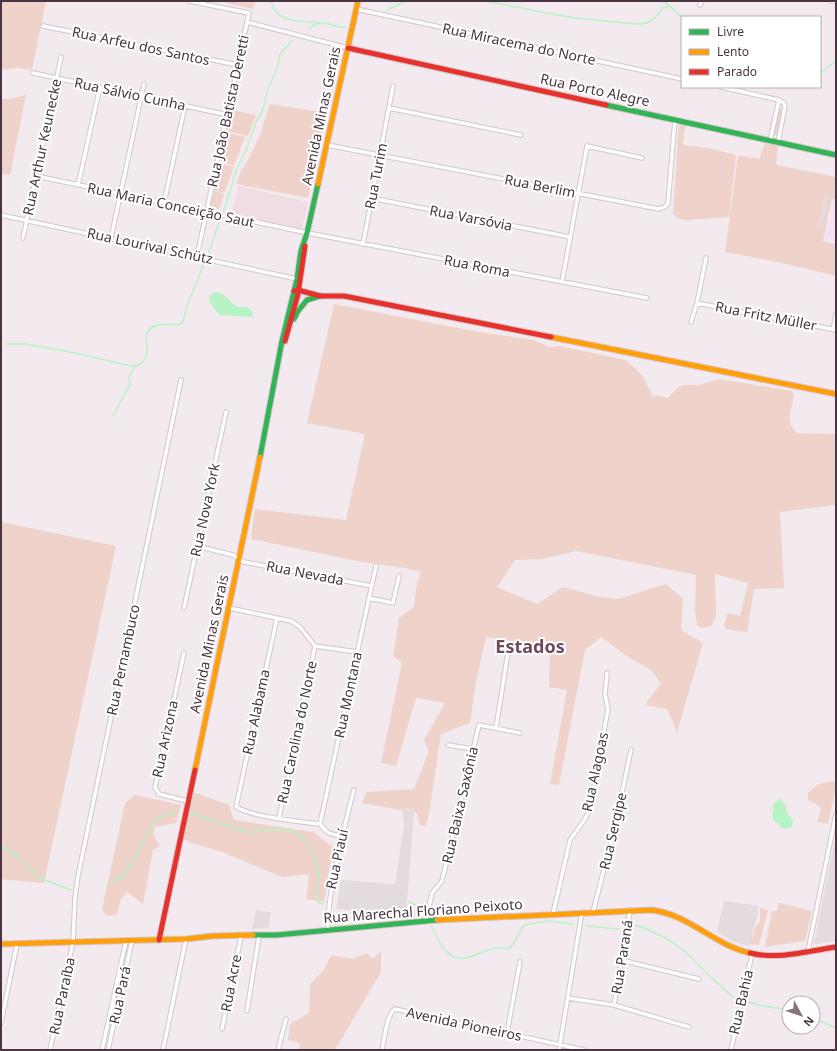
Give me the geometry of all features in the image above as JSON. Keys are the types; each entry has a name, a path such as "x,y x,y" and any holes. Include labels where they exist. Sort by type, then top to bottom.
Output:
{"street":[{"name":"Rua João Batista Deretti","path":"189,1 249,13 197,256"},
{"name":"Avenida Minas Gerais","path":"159,940 187,801 240,559 288,313 296,294 301,252 327,145 358,1"},
{"path":"830,1 836,2"},
{"name":"Rua Miracema do Norte","path":"356,9 681,79"},
{"path":"247,22 348,48"},
{"name":"Rua Arfeu dos Santos","path":"43,26 238,66"},
{"name":"Rua Porto Alegre","path":"348,48 836,155"},
{"name":"Rua Arthur Keunecke","path":"23,238 61,57"},
{"name":"Rua Sálvio Cunha","path":"33,73 228,115"},
{"path":"111,238 144,84"},
{"name":"Rua Turim","path":"363,244 393,86"},
{"path":"78,185 100,87"},
{"path":"725,88 779,100 784,103 785,106 778,142"},
{"path":"770,141 779,100"},
{"path":"164,203 185,106"},
{"path":"389,108 521,135"},
{"name":"Rua Berlim","path":"327,145 659,209 666,206 668,203 675,120"},
{"path":"562,282 588,146 642,158"},
{"name":"Rua Maria Conceição Saut","path":"36,176 207,212 306,235"},
{"name":"Rua Varsóvia","path":"371,198 570,237"},
{"name":"Rua Lourival Schütz","path":"2,215 197,256 297,279"},
{"name":"Avenida Minas Gerais","path":"280,353 287,333 304,263 306,235"},
{"name":"Rua Roma","path":"306,235 363,244 647,298"},
{"path":"691,322 706,258"},
{"path":"296,294 344,296 836,394"},
{"path":"296,294 307,300"},
{"path":"287,333 298,311 307,300 320,296"},
{"name":"Rua Fritz Müller","path":"696,303 835,330"},
{"path":"835,330 836,314"},
{"name":"Rua Pernambuco","path":"73,942 75,898 78,876 181,380"},
{"path":"788,385 836,398"},
{"name":"Rua Nova York","path":"184,608 226,412"},
{"name":"Rua Nevada","path":"197,546 233,555 244,562 372,586"},
{"name":"Rua Montana","path":"320,824 376,566"},
{"path":"369,598 393,603 399,576"},
{"path":"229,608 291,621 300,627 315,646 357,652"},
{"name":"Rua Alabama","path":"277,618 236,807 241,810 279,818"},
{"name":"Rua Carolina do Norte","path":"279,818 315,646"},
{"path":"496,728 509,646"},
{"name":"Rua Arizona","path":"184,653 155,787 159,794 187,801"},
{"name":"Rua Alagoas","path":"553,914 570,840 587,815 592,800 608,709 604,694 607,672"},
{"name":"Rua Baixa Saxônia","path":"426,922 432,893 442,881 479,725 520,733"},
{"path":"448,745 474,749"},
{"name":"Rua Sergipe","path":"593,912 615,826 630,750"},
{"name":"Rua Piauí","path":"328,930 328,909 342,836 354,790"},
{"path":"808,951 836,814"},
{"path":"279,818 320,824 329,834 342,836"},
{"name":"Rua Paraná","path":"614,1005 630,910"},
{"name":"Rua Marechal Floriano Peixoto","path":"1,944 186,939 213,936 241,937 426,922 582,912 654,910 675,915 730,946 752,954 767,956 836,947"},
{"path":"559,1050 582,912"},
{"path":"247,1011 259,936"},
{"name":"Rua Acre","path":"222,1029 241,937"},
{"path":"163,1050 186,939"},
{"name":"Rua Pará","path":"102,1049 122,960 129,941"},
{"name":"Rua Pará","path":"108,1050 127,961 129,941"},
{"name":"Rua Paraíba","path":"50,1050 73,942"},
{"path":"1,1023 17,944"},
{"name":"Rua Bahia","path":"731,1050 752,954"},
{"path":"122,960 127,961"},
{"path":"622,960 699,979"},
{"path":"507,1033 520,962"},
{"path":"116,984 122,986"},
{"path":"114,996 120,997"},
{"path":"568,998 614,1005 689,1027"},
{"name":"Avenida Pioneiros","path":"382,1050 389,1016 392,1010 398,1009 584,1050"},
{"path":"278,1050 286,1019"},
{"path":"108,1022 114,1023"},
{"path":"102,1049 108,1050"}],"shaded area":[{"path":"1,1 46,1 32,70 18,68 1,70"},
{"path":"218,1 255,1 253,9"},
{"path":"26,95 10,175 1,174 1,99 9,99"},
{"path":"270,104 327,113 308,198 236,184 241,171 259,137"},
{"path":"781,108 783,110 777,134 774,136 773,134 778,109"},
{"path":"232,110 256,115 248,136 227,131"},
{"path":"679,123 685,125 683,145 709,148 736,155 729,217 687,220 679,219 673,214"},
{"path":"227,133 245,137 234,166 221,161"},
{"path":"765,143 778,146 776,165 836,177 836,200 832,199 823,241 836,244 836,276 778,262 725,252 738,155 759,159"},
{"path":"220,163 234,167 224,193 214,190"},
{"path":"238,186 308,202 302,229 232,214"},
{"path":"214,191 224,194 219,209 210,207"},
{"path":"825,194 829,195 822,227 818,226"},
{"path":"834,200 836,201 836,242 825,239"},
{"path":"215,292 225,295 237,307 247,307 252,311 253,317 219,315 209,301 210,296"},
{"path":"334,304 479,332 534,340 549,347 559,346 626,360 643,376 653,397 657,395 668,398 677,388 684,385 699,385 719,379 792,391 794,395 790,419 793,428 797,433 836,434 836,505 780,512 784,588 754,589 747,632 726,629 724,624 728,613 740,616 748,583 715,574 716,616 711,626 701,628 697,625 695,610 696,575 576,551 542,559 515,560 497,587 537,604 563,587 600,597 618,599 666,584 683,599 681,630 703,643 677,732 667,709 645,705 661,683 650,669 628,657 601,637 585,650 559,785 550,784 567,690 549,687 550,645 486,637 476,682 470,723 441,734 426,826 420,825 417,813 362,803 366,792 414,789 429,751 424,740 445,703 416,698 396,766 381,763 402,663 393,656 399,618 414,607 417,583 421,572 405,568 362,562 251,539 255,509 346,520 365,434 307,423"},
{"path":"1,522 116,546 44,883 1,879"},
{"path":"832,781 836,783 836,785 828,824 817,822 821,808 808,800 808,793 819,784"},
{"path":"193,792 229,805 234,820 313,832 333,847 324,902 306,899 309,874 282,877 222,852 191,843 182,838"},
{"path":"135,795 181,805 176,823 155,827 153,834 160,846 153,850 143,904 127,892 120,901 118,914 106,916 102,909 125,803"},
{"path":"780,798 787,808 786,812 793,820 792,827 784,829 773,819 772,811 774,809 772,806"},
{"path":"402,808 414,809 406,915 336,909 341,880 395,884 404,825"},
{"path":"836,834 836,941 816,944 814,943"},
{"path":"724,901 759,906 750,946 734,942 717,932"},
{"path":"779,903 812,911 805,941 765,947 772,911 777,911"},
{"path":"760,908 768,910 759,945 748,944 747,940 753,937 756,926 760,921"},
{"path":"256,910 271,912 268,928 252,929"},
{"path":"381,951 381,972 335,1050 299,1050 300,1043 288,1040 290,1024 309,1013 310,984 324,970 331,955 352,959 367,953 372,959"}],"waterway":[{"path":"271,1 278,14 284,17 297,21 324,23 345,27"},
{"path":"387,10 406,1"},
{"path":"485,1 574,18 637,24 650,22 663,8 669,6"},
{"path":"664,1 681,16"},
{"path":"309,28 318,23"},
{"path":"224,210 237,169 247,148 256,122 262,112 267,91 277,69 280,54 292,41"},
{"path":"821,72 836,61"},
{"path":"208,254 220,220"},
{"path":"7,344 27,344 131,366 138,365 144,361 147,351 146,337 150,329 156,325 181,324 183,321 188,303 204,264"},
{"path":"113,416 130,384 129,377 135,366"},
{"path":"109,884 123,876 136,857 155,819 177,812"},
{"path":"191,813 246,832 286,830 299,835 312,852 318,866 318,899 319,903 324,904"},
{"path":"1,846 18,857 40,878 71,890"},
{"path":"409,902 417,906 424,913"},
{"path":"432,927 445,950 456,958 462,958 474,956 491,949 508,949 524,925 548,921 573,924"},
{"path":"632,924 660,935 678,946 734,997"},
{"path":"586,926 618,929"},
{"path":"745,1001 781,1009"},
{"path":"821,1021 836,1028"}],"traffic: fast":[{"path":"606,105 836,155"},
{"path":"260,457 282,341 297,279 301,251 307,233 318,184"},
{"path":"294,319 298,311 307,300 320,296"},
{"path":"253,935 277,935 437,920"}],"traffic: slow":[{"path":"318,184 358,1"},
{"path":"551,337 836,394"},
{"path":"195,770 260,457"},
{"path":"437,920 652,910 666,913 678,918 725,944 750,953"},
{"path":"1,944 186,939 213,936 253,935"}],"traffic: jam":[{"path":"348,48 606,105"},
{"path":"285,341 298,294 305,246"},
{"path":"294,291 298,290 320,296 344,296 551,337"},
{"path":"159,940 195,770"},
{"path":"750,953 771,956 804,953 836,947"}],"district":[{"name":"Estados","path":"530,647"}]}
